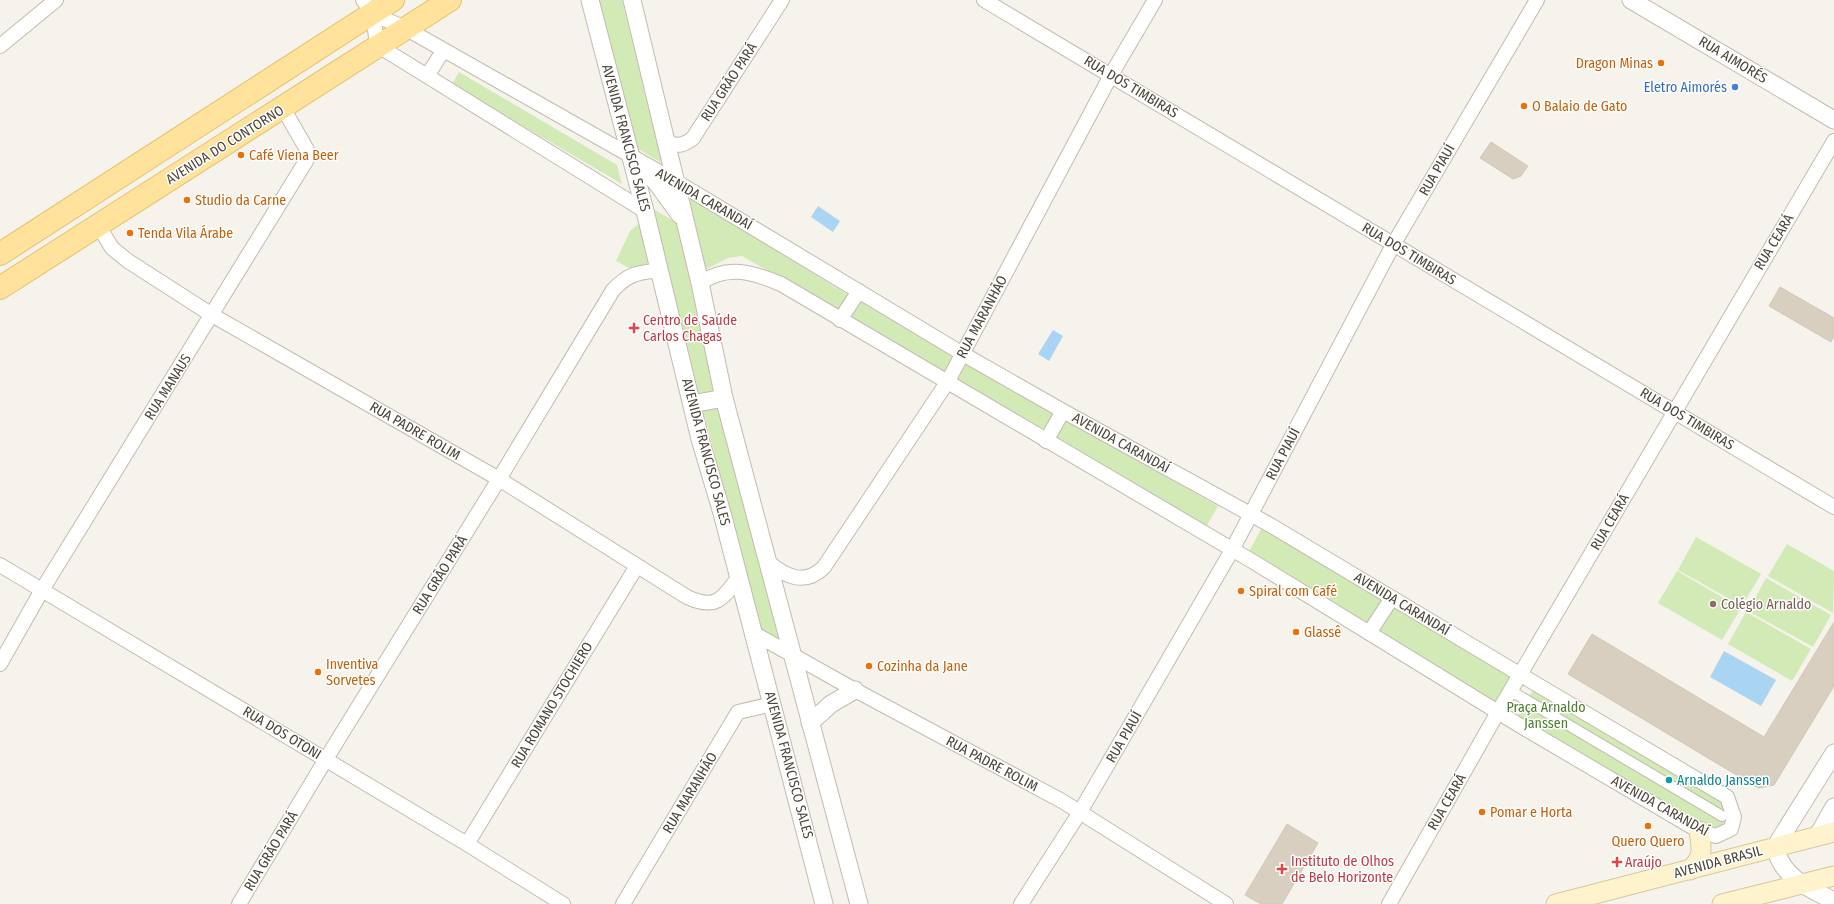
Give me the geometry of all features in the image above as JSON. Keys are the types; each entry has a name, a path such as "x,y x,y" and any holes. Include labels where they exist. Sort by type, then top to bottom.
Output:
{"main road":[{"name":"AVENIDA DO CONTORNO","path":"0,254 368,7 393,0"},
{"name":"AVENIDA DO CONTORNO","path":"0,288 283,108 377,45 450,0"},
{"path":"1690,870 1699,861 1702,848 1699,831"},
{"name":"AVENIDA BRASIL","path":"1556,904 1825,834"},
{"path":"1722,904 1834,876"}],"street":[{"path":"0,46 56,0"},
{"name":"AVENIDA FRANCISCO SALES","path":"590,0 630,156 646,211 700,438 722,513 738,578 773,704 824,904"},
{"path":"632,0 665,141 677,182 724,398 859,904"},
{"name":"RUA GRÃO PARÁ","path":"665,141 679,146 686,144 693,138 782,0"},
{"name":"RUA DOS TIMBIRAS","path":"984,0 1834,507"},
{"name":"RUA MARANHÃO","path":"768,562 781,573 806,578 816,574 828,560 948,381 1111,76 1155,0"},
{"name":"RUA PIAUÍ","path":"1021,904 1080,812 1232,550 1393,245 1537,0"},
{"name":"RUA AIMORÉS","path":"1631,0 1834,120"},
{"path":"368,7 377,45 646,211"},
{"name":"AVENIDA CARANDAÍ","path":"368,7 443,51 677,182 963,354 1063,412 1251,514 1521,676 1727,797 1734,817 1731,829 1716,836 1699,831 1498,712 1232,550 1046,441 948,381 840,320 781,284 764,277 744,272 727,271 712,275 700,283"},
{"path":"427,76 443,51"},
{"name":"RUA MANAUS","path":"0,664 42,590 306,162 308,154 306,148 283,108"},
{"name":"RUA CEARÁ","path":"1389,904 1498,712 1521,676 1674,411 1834,141"},
{"path":"630,156 668,196 687,228"},
{"name":"RUA PADRE ROLIM","path":"98,225 112,248 128,261 212,315 499,479 687,596 698,602 708,604 718,601 726,594 738,578"},
{"name":"RUA GRÃO PARÁ","path":"240,904 326,759 499,479 613,290 624,278 639,273 659,270"},
{"path":"840,320 859,291"},
{"path":"692,404 724,398"},
{"name":"AVENIDA CARANDAÍ","path":"1046,441 1063,412"},
{"name":"RUA DOS OTONI","path":"0,565 326,759 563,904"},
{"name":"RUA ROMANO STOCHIERO","path":"467,844 637,566"},
{"path":"1369,634 1392,598"},
{"name":"RUA PADRE ROLIM","path":"753,633 1080,812 1226,904"},
{"path":"810,723 831,704 855,690"},
{"path":"1511,691 1722,816"},
{"name":"RUA MARANHÃO","path":"623,904 738,712 773,704"},
{"path":"1834,753 1775,847 1778,859 1790,874 1802,884 1834,901"},
{"path":"1825,834 1834,807"}],"green space":[{"path":"598,0 622,0 662,163 635,147"},
{"path":"459,72 617,165 622,184 452,84"},
{"path":"688,196 850,296 839,312 742,256 728,258 705,270"},
{"path":"655,210 677,223 714,389 783,643 760,629 664,260 629,268 616,261 630,231"},
{"path":"862,300 957,354 946,374 850,320"},
{"path":"965,360 1057,413 1045,434 955,379"},
{"path":"1066,420 1218,506 1206,527 1054,439"},
{"path":"1262,528 1384,600 1369,626 1248,553"},
{"path":"1696,537 1761,574 1742,606 1678,570"},
{"path":"1787,544 1834,571 1833,613 1768,576"},
{"path":"1677,571 1741,608 1722,640 1658,603"},
{"path":"1766,578 1831,615 1813,647 1748,611"},
{"path":"1392,605 1512,677 1497,703 1377,631"},
{"path":"1746,612 1811,649 1792,681 1728,644"},
{"name":"Praça Arnaldo Janssen","path":"1535,686 1724,800 1728,817 1723,825 1714,830 1701,827 1516,720"}],"water":[{"path":"818,206 840,221 833,232 811,217"},
{"path":"1053,330 1063,336 1049,361 1038,354"},
{"path":"1724,651 1776,680 1761,706 1710,677"}],"building":[{"path":"1491,142 1528,166 1521,176 1513,179 1480,158"},
{"path":"1780,287 1834,318 1834,336 1831,342 1769,306"},
{"path":"1834,622 1834,686 1774,785 1765,787 1758,788 1568,674 1592,634 1764,737"},
{"name":"Instituto de Olhos de Belo Horizonte","path":"1287,824 1318,843 1282,904 1261,904 1245,895"}],"place":[{"name":"Dragon Minas","path":"1661,63"},
{"name":"Eletro Aimorés","path":"1735,87"},
{"name":"O Balaio de Gato","path":"1524,106"},
{"name":"Café Viena Beer","path":"241,155"},
{"name":"Studio da Carne","path":"187,200"},
{"name":"Tenda Vila Árabe","path":"130,233"},
{"name":"Centro de Saúde Carlos Chagas","path":"634,328"},
{"name":"Spiral com Café","path":"1241,591"},
{"name":"Colégio Arnaldo","path":"1713,604"},
{"name":"Glassê","path":"1296,632"},
{"name":"Cozinha da Jane","path":"869,666"},
{"name":"Inventiva Sorvetes","path":"318,672"},
{"name":"Arnaldo Janssen","path":"1669,780"},
{"name":"Pomar e Horta","path":"1482,812"},
{"name":"Quero Quero","path":"1648,826"},
{"name":"Araújo","path":"1617,862"},
{"name":"Instituto de Olhos de Belo Horizonte","path":"1282,869"}]}
